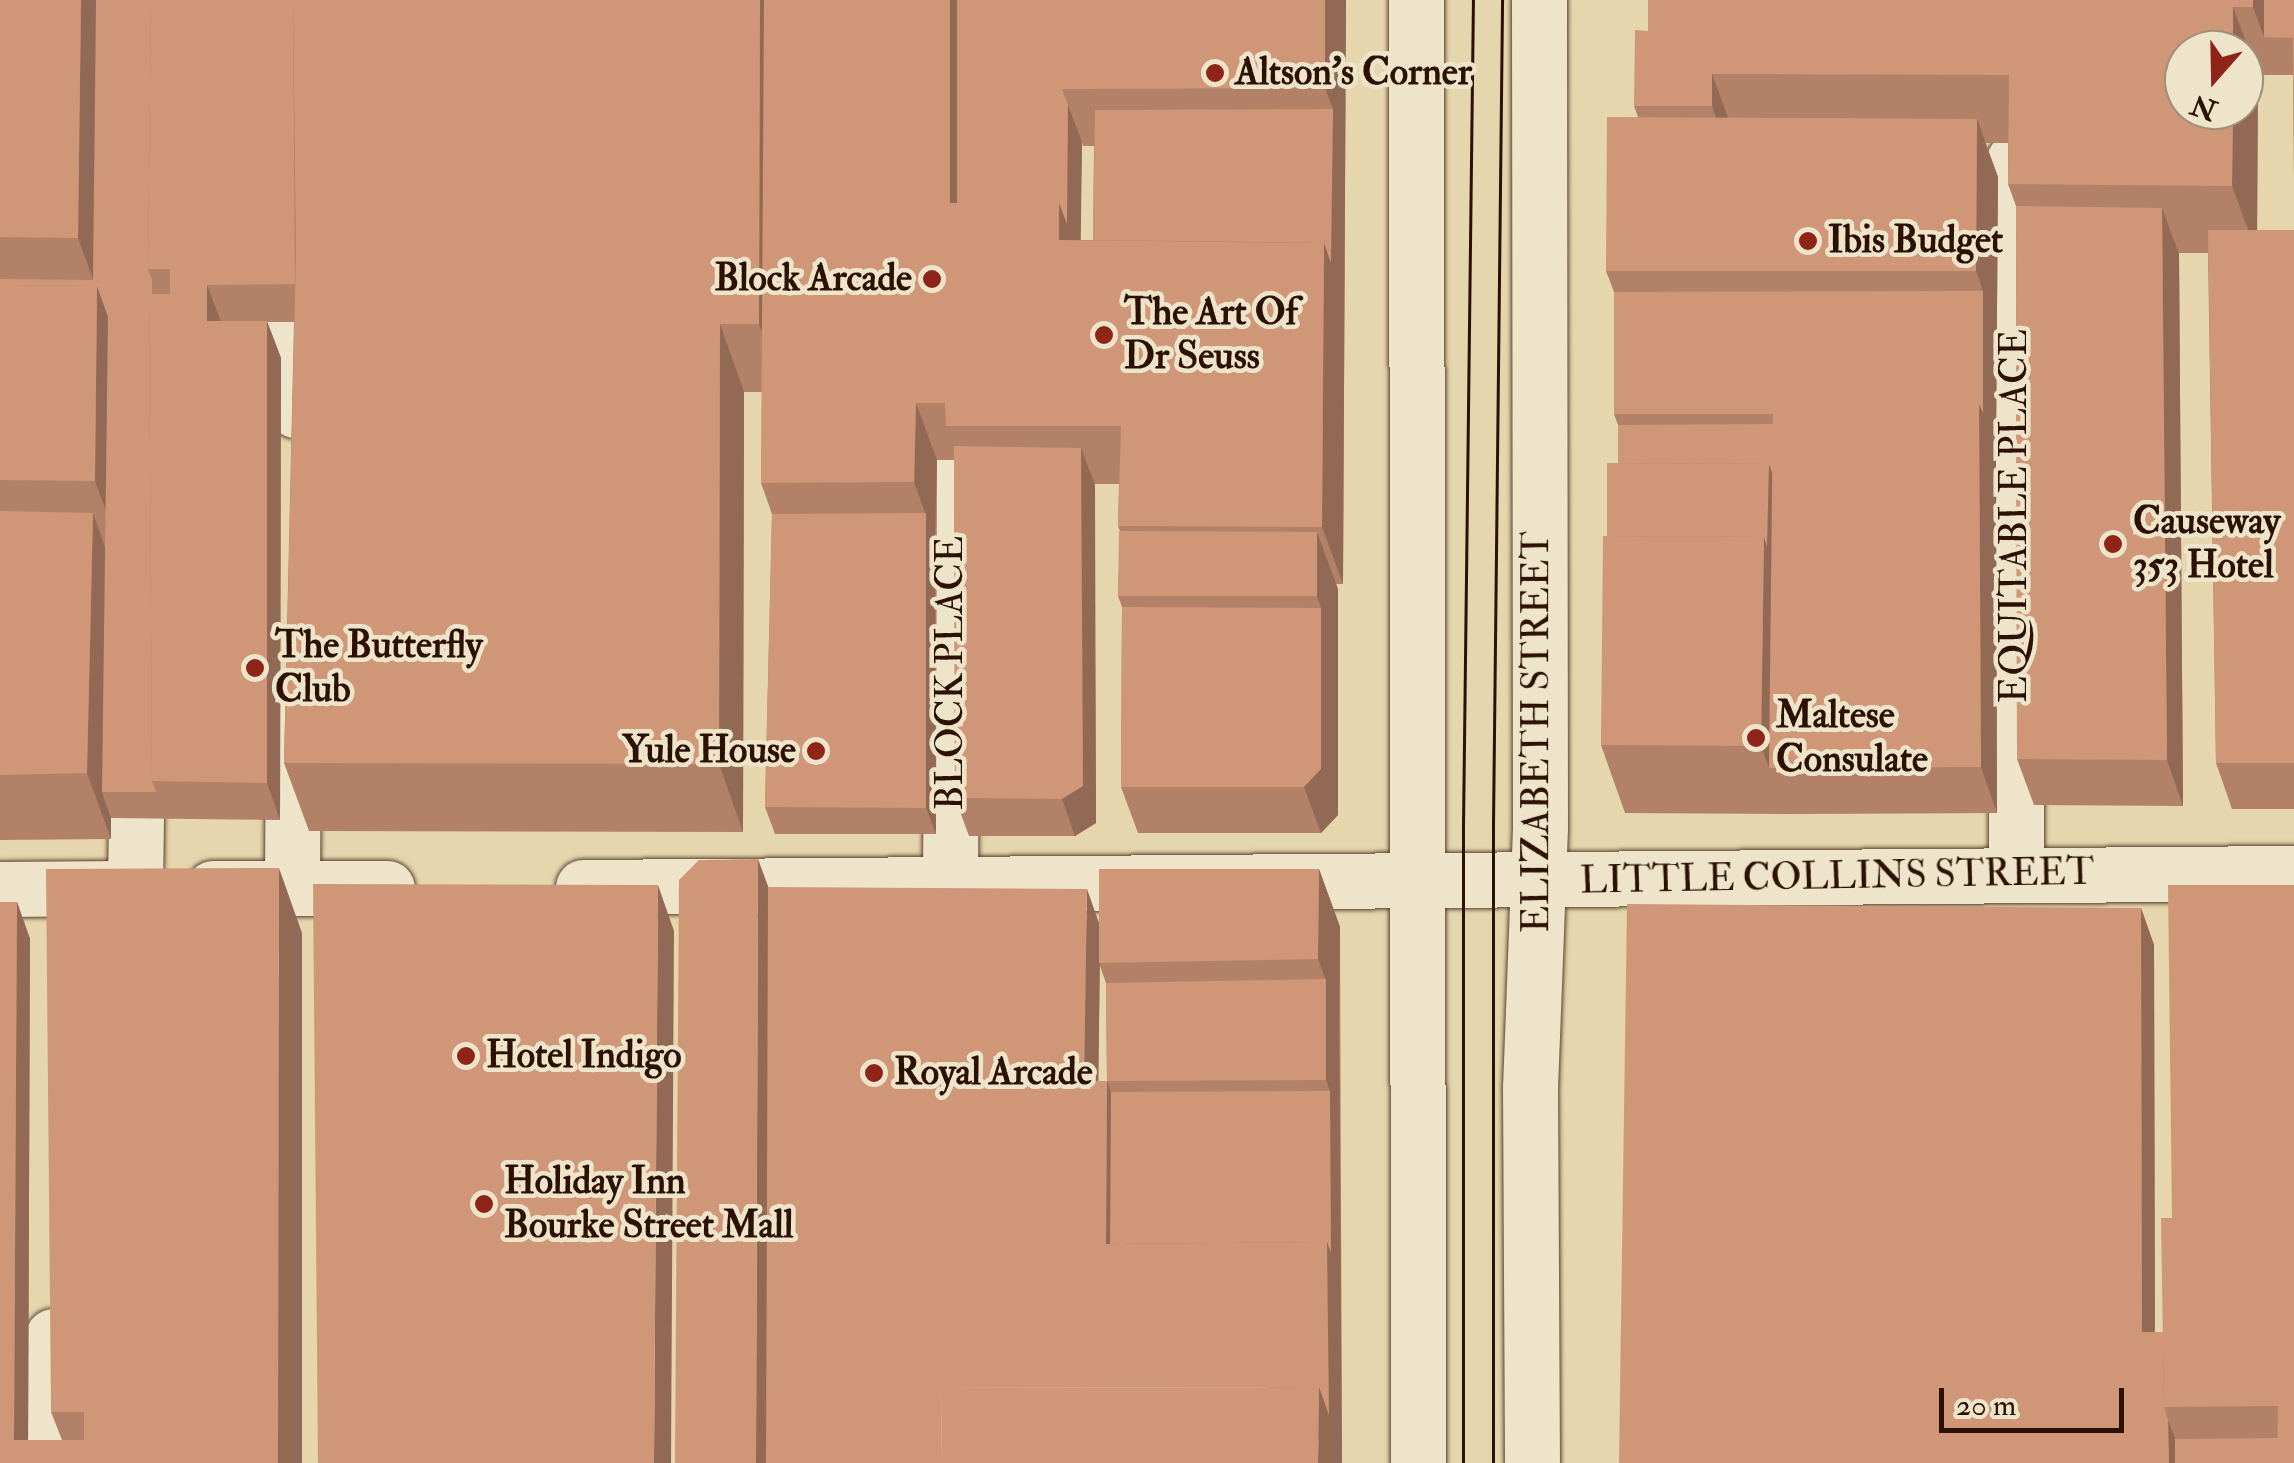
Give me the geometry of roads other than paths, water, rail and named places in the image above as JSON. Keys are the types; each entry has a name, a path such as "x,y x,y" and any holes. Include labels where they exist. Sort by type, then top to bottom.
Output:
{"street":[{"path":"1416,0 1418,1463"},
{"name":"ELIZABETH STREET","path":"1532,1463 1530,1088 1537,881 1538,0"},
{"name":"EQUITABLE PLACE","path":"2014,160 2016,872"},
{"path":"246,338 296,338 295,456"},
{"name":"BLOCK PLACE","path":"950,884 952,461"},
{"path":"292,888 294,671"},
{"path":"135,888 136,818"},
{"name":"LITTLE COLLINS STREET","path":"525,888 691,912 950,884 2294,872"},
{"path":"0,890 56,914 135,888 431,888"},
{"path":"52,1446 53,1290"}],"tram line":[{"path":"1463,1463 1463,826 1473,0"},
{"path":"1493,1463 1493,825 1502,0"}],"place":[{"name":"Altson's Corner","path":"1215,73"},
{"name":"Ibis Budget","path":"1808,241"},
{"name":"Block Arcade","path":"932,279"},
{"name":"The Art Of Dr Seuss","path":"1104,335"},
{"name":"Causeway 353 Hotel","path":"2113,544"},
{"name":"The Butterfly Club","path":"255,668"},
{"name":"Maltese Consulate","path":"1756,738"},
{"name":"Yule House","path":"816,751"},
{"name":"Hotel Indigo","path":"466,1056"},
{"name":"Royal Arcade","path":"874,1073"},
{"name":"Holiday Inn Bourke Street Mall","path":"484,1204"}]}
